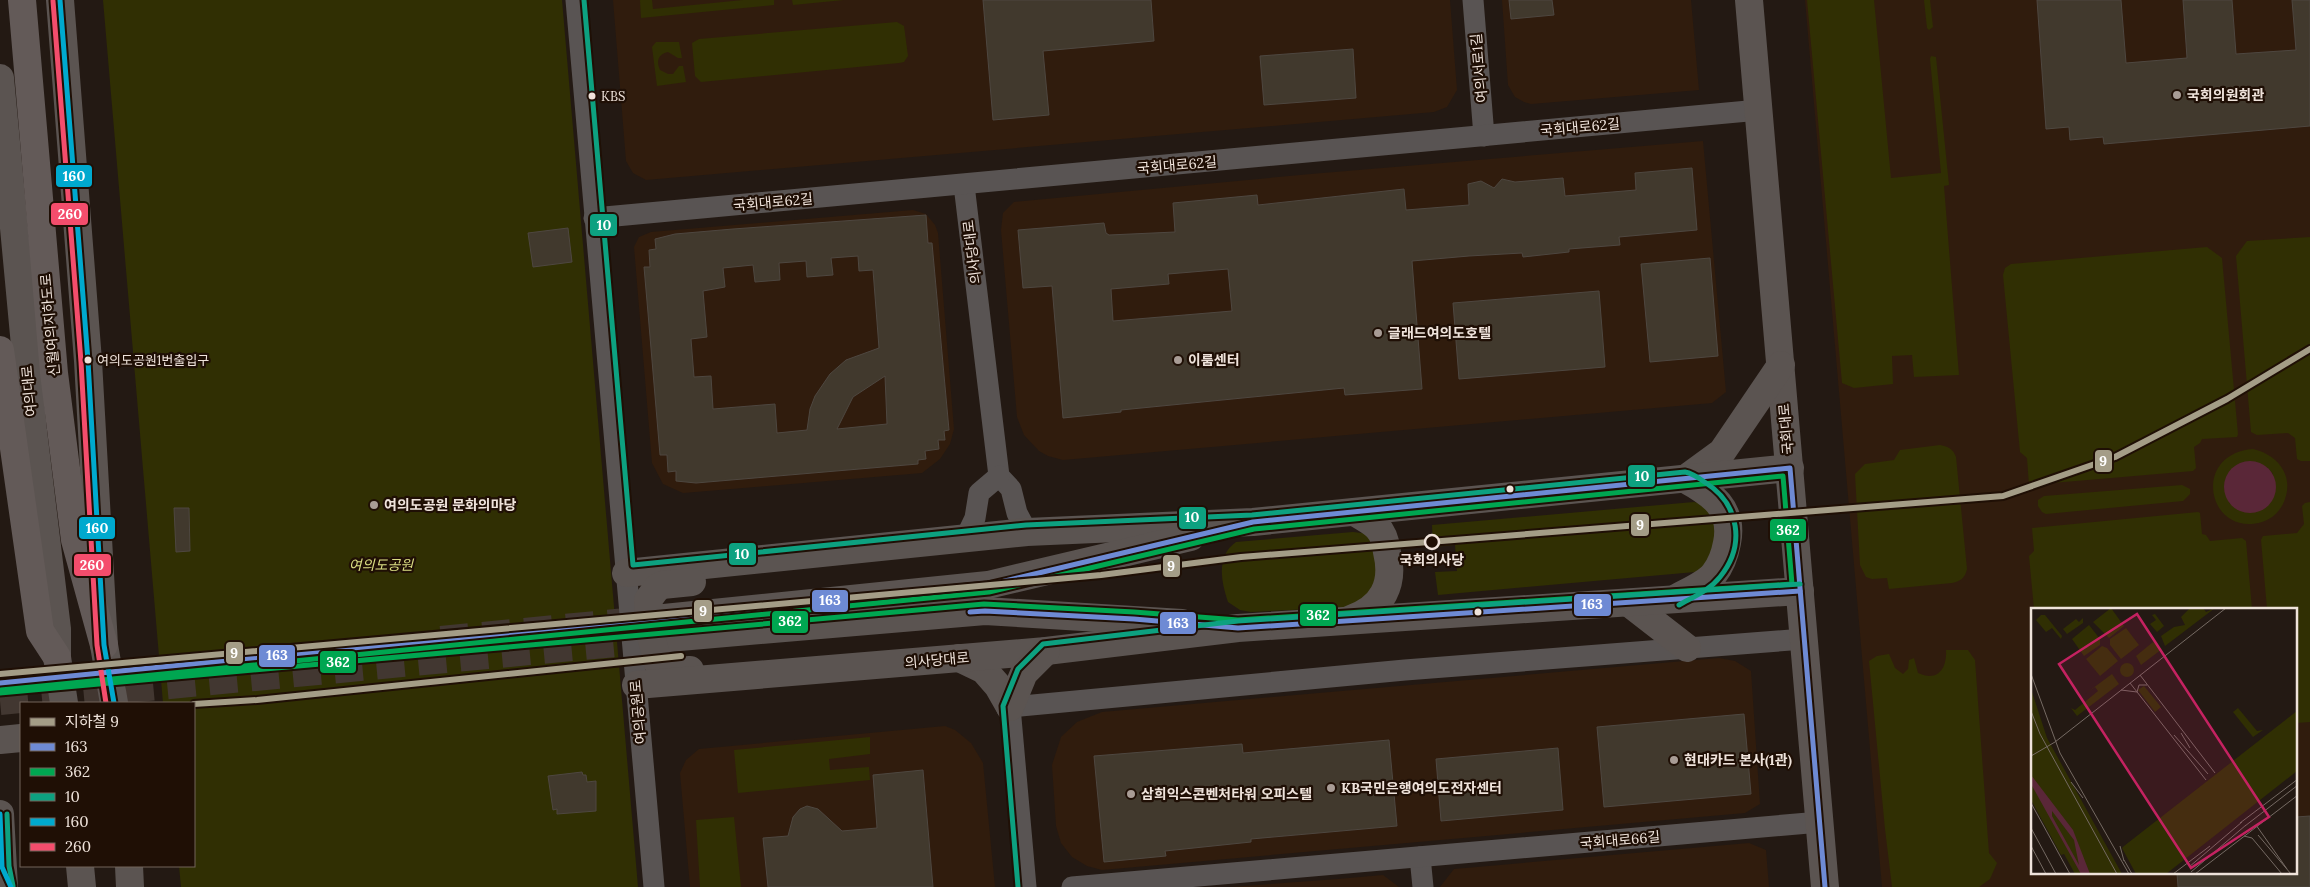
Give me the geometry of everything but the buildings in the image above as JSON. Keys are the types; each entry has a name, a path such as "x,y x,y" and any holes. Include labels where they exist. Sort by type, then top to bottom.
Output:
{"highway":[{"name":"신월여의지하도로","path":"22,0 54,373 74,530 104,645"},
{"path":"0,350 40,630 57,656"}],"main road":[{"path":"60,0 88,361 104,645 114,702"},
{"name":"국회대로","path":"1750,0 1826,887"},
{"name":"여의대로","path":"0,78 33,431 58,629 57,656 64,702"},
{"path":"1675,600 1713,575 1724,556 1729,531 1728,517 1717,500 1685,479 1722,452 1781,365"},
{"name":"의사당대로","path":"626,573 1027,532 1253,522 1790,468"},
{"path":"1345,621 1366,613 1380,601 1388,584 1390,563 1385,543 1378,528 1355,512"},
{"name":"의사당대로","path":"1238,628 1134,619 985,611 666,628 988,586 1253,522"},
{"path":"752,560 694,582 662,585 656,589 648,600 649,628 656,663 663,670 668,672 699,669 756,675"},
{"name":"의사당대로","path":"636,685 1046,651 1238,628 1800,591"},
{"path":"1629,602 1686,648"},
{"path":"1010,707 1024,673 1046,651"},
{"path":"959,658 984,670 998,686 1010,707"},
{"path":"0,740 20,738"},
{"path":"0,814 4,887"},
{"path":"80,867 82,887"},
{"path":"128,867 130,887"}],"street":[{"name":"여의공원로","path":"576,0 654,887"},
{"name":"여의서로1길","path":"1473,0 1484,136"},
{"name":"국회대로62길","path":"594,218 1759,110"},
{"name":"의사당대로","path":"964,185 998,472"},
{"path":"966,539 975,518 979,493 998,472 1011,489 1016,513 1027,532"},
{"path":"1026,887 1010,707 1405,670 1804,639"},
{"name":"국회대로66길","path":"1072,887 1820,822"},
{"path":"1420,857 1422,887"}],"shaded area":[{"path":"613,0 1450,0 1457,90 1447,107 1434,112 646,180 633,173 626,161"},
{"path":"1502,0 1691,0 1699,90 1531,104 1524,102 1515,97 1508,85"},
{"path":"1805,0 2310,0 2310,887 1882,887"},
{"path":"1703,141 1726,392 1712,403 1063,460 1048,456 1039,451 1024,435 1017,417 1001,230 1003,213 1014,202 1311,174"},
{"path":"913,210 926,214 935,225 938,233 954,429 950,444 940,459 922,473 683,493 663,484 652,463 634,247 639,237 651,232"},
{"path":"2250,461 2264,465 2272,473 2276,487 2272,501 2264,509 2250,513 2236,509 2228,501 2224,487 2228,473 2236,465"},
{"path":"1719,658 1735,661 1751,671 1760,804 1745,813 1102,870 1087,866 1072,857 1061,843 1056,826 1052,765 1061,737 1077,722 1102,712"},
{"path":"945,726 955,730 971,743 983,763 995,887 690,887 680,773 686,760 699,749"},
{"path":"1749,843 1766,850 1769,887 1440,887 1454,869"},
{"path":"1383,875 1399,887 1230,887 1338,879"}],"green space":[{"name":"여의도공원","path":"103,0 562,0 638,887 181,887 179,867 195,867 195,702 163,702"},
{"path":"640,0 652,0 653,9 743,0 774,0 774,5 641,18"},
{"path":"792,0 844,0 793,5"},
{"path":"1807,0 1874,0 1891,178 1941,173 1930,59 1931,56 1936,57 1949,185 1944,186 1959,375 1914,377 1912,355 1892,356 1893,384 1854,388 1842,383"},
{"path":"1924,0 1930,0 1933,27 1929,30 1927,28"},
{"path":"897,22 904,26 908,56 904,62 701,82 695,76 692,43 699,39"},
{"path":"656,42 679,42 682,58 678,58 668,52 660,56 658,64 660,70 668,74 673,74 679,66 683,66 686,82 657,86 652,47"},
{"path":"2310,237 2310,461 2301,461 2297,459 2295,438 2288,433 2257,435 2251,432 2236,256 2247,241"},
{"path":"2207,247 2222,258 2237,437 2202,439 2194,447 2196,468 2193,471 2029,485 2027,458 2020,452 2003,275 2005,268 2011,264"},
{"path":"1940,445 1954,452 1956,457 1967,569 1965,575 1962,579 1952,583 1889,589 1887,578 1872,579 1866,577 1860,565 1855,474 1865,464 1894,460 1900,450"},
{"path":"2253,449 2269,455 2281,466 2287,481 2287,490 2282,506 2270,519 2244,524 2229,518 2219,507 2214,493 2214,479 2220,465 2233,454","holes":["2267,467 2273,474 2230,504 2224,488"]},
{"path":"2182,485 2190,489 2190,494 2183,501 2046,514 2038,506 2038,500 2044,496"},
{"path":"1694,502 1702,504 1713,515 1718,539 1706,565 1695,572 1438,595 1435,572 1457,571 1455,545 1433,547 1432,525"},
{"path":"2310,502 2310,722 2298,723 2298,608 2267,608 2261,540 2263,536 2297,533 2304,524 2302,506"},
{"path":"2198,512 2200,513 2202,534 2206,535 2210,541 2242,538 2246,541 2252,608 2034,608 2029,556 2034,551 2032,528"},
{"path":"1353,532 1369,534 1374,538 1379,589 1350,607 1251,612 1240,610 1228,602 1223,586 1222,569 1225,554 1236,542"},
{"path":"1946,650 1968,650 1975,660 1989,853 1997,863 1990,879 1979,887 1892,887 1869,661 1877,656 1889,654 1895,668 1903,674 1908,669 1909,660 1914,658 1918,673 1931,676 1936,675 1943,668"},
{"path":"870,737 870,754 829,759 830,770 869,767 870,780 738,793 734,750"},
{"path":"734,817 741,887 700,887 696,820"}],"tunnel":[{"path":"441,640 657,619"},
{"path":"0,701 658,639"}],"metro line":[{"name":"9","path":"0,674 1101,575 1241,557 2003,496 2115,457 2227,399 2310,349"},
{"name":"9","path":"195,704 257,700 681,656"}],"transit line":[{"name":"160","path":"60,0 88,361 104,645 114,702"},
{"name":"10","path":"584,0 633,565 1026,525 1252,515 1685,472 1706,483 1726,502 1732,514 1736,539 1728,565 1716,582 1706,590 1679,605"},
{"name":"260","path":"53,1 81,362 97,645 106,702"},
{"name":"163","path":"0,683 988,585 1253,522 1790,468 1825,887"},
{"name":"362","path":"0,693 984,604 1238,620 1792,584 1783,476 1254,529 989,592 1,690"},
{"name":"10","path":"1018,887 1003,706 1018,669 1043,644 1238,621 1800,584"},
{"name":"163","path":"970,612 985,611 1134,619 1238,628 1800,591"},
{"name":"160","path":"0,814 2,867 11,887"},
{"name":"10","path":"7,814 9,866 13,886"}],"place":[{"name":"국회의원회관","path":"2177,95"},
{"name":"KBS","path":"592,96"},
{"name":"글래드여의도호텔","path":"1378,333"},
{"name":"여의도공원1번출입구","path":"88,360"},
{"name":"이룸센터","path":"1178,360"},
{"name":"여의도공원 문화의마당","path":"374,505"},
{"name":"국회의사당","path":"1432,542"},
{"name":"현대카드 본사(1관)","path":"1674,760"},
{"name":"KB국민은행여의도전자센터","path":"1331,788"},
{"name":"삼희익스콘벤처타워 오피스텔","path":"1131,794"}]}
